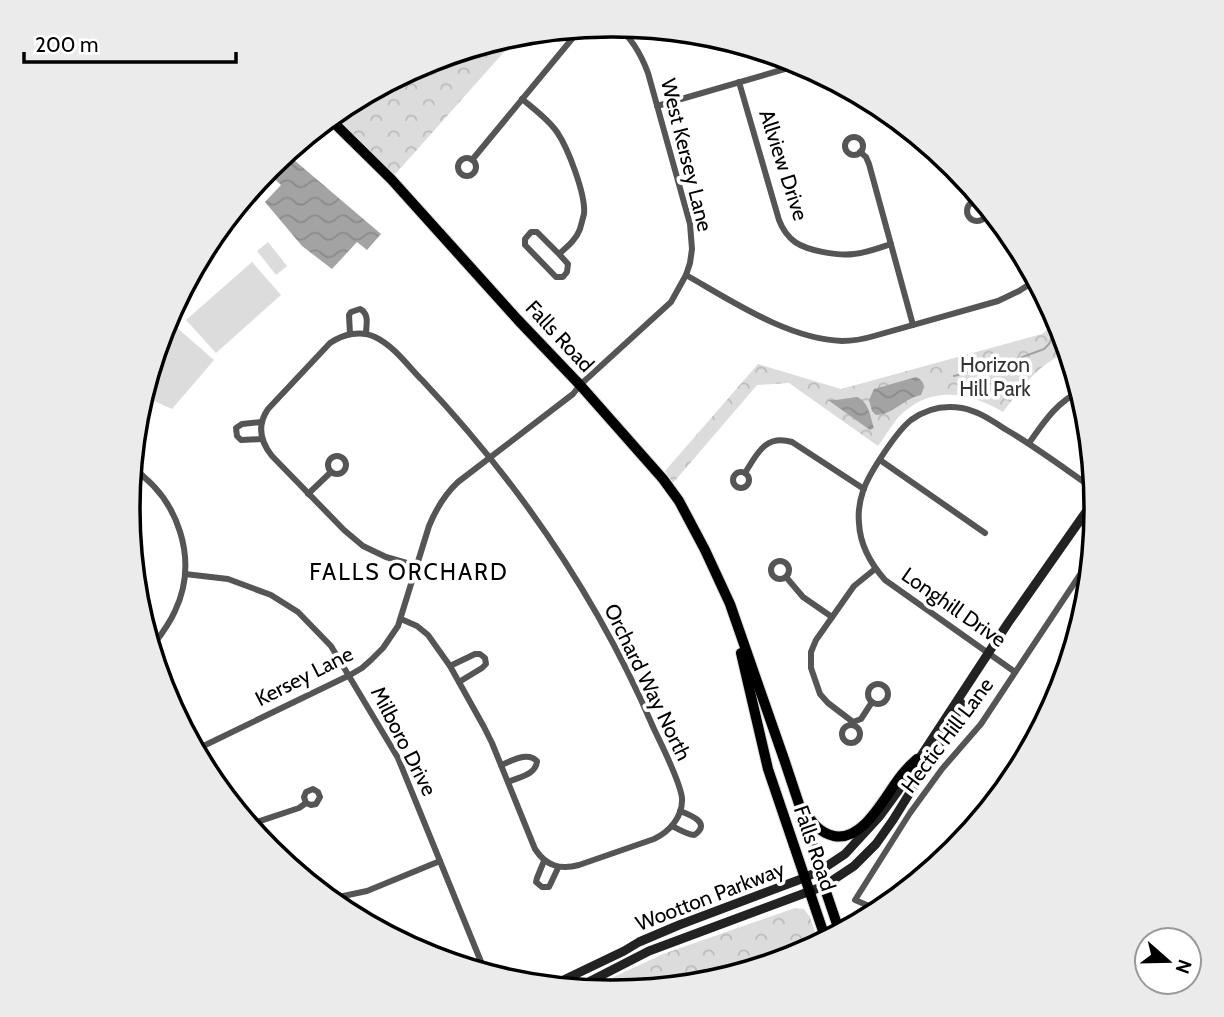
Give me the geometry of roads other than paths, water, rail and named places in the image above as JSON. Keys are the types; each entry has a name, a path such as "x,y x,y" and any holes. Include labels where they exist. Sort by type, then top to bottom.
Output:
{"main road":[{"name":"Falls Road","path":"337,126 391,179 580,386 663,479 679,501 730,604 837,923"},
{"name":"Wootton Parkway","path":"570,978 639,942 804,878 845,854 898,791 917,759 1084,515"},
{"name":"Falls Road","path":"730,604 768,769 823,931"},
{"name":"Wootton Parkway","path":"594,979 649,951 824,886 853,866 876,844 893,820 952,725 967,687"},
{"path":"794,789 811,822 817,828 832,835 845,836 862,825 877,809 904,771 917,759"}],"street":[{"name":"West Kersey Lane","path":"580,386 671,302 686,275 692,249 690,224 657,106 641,56 628,38"},
{"path":"472,160 572,39"},
{"path":"657,106 783,69"},
{"name":"Allview Drive","path":"739,82 779,220 788,235 805,247 844,255 891,244"},
{"path":"522,99 550,124 562,140 583,202 584,213 580,230 559,254"},
{"path":"860,152 869,164 913,325"},
{"path":"531,232 539,234 559,254 568,264 566,275 559,278 525,246 526,237 531,232"},
{"path":"686,275 766,320 840,341 856,340 998,300 1027,286"},
{"path":"350,334 349,316 351,312 360,309 367,315 366,334 350,334 330,343 268,410 261,422 262,439 272,456 363,546 386,557 417,566"},
{"name":"Orchard Way North","path":"366,334 380,340 396,353 453,413 490,457 557,550 593,609 649,717 678,786 682,799 680,811"},
{"name":"Kersey Lane","path":"204,746 350,675 362,668 383,648 401,619 429,526 448,491 580,386"},
{"path":"1029,443 1046,418 1071,397"},
{"name":"Longhill Drive","path":"1015,672 884,580 864,550 858,520 864,489 901,430 911,420 927,411 944,406 977,412 1029,443 1083,481"},
{"path":"261,422 242,424 236,428 237,436 241,440 262,439"},
{"path":"745,473 762,447 771,442 785,440 864,489"},
{"path":"880,460 985,533"},
{"path":"308,494 331,472"},
{"path":"142,475 159,492 178,523 184,548 184,586 176,610 158,638"},
{"path":"872,702 861,719 853,724 823,699 810,661 813,646 832,617 854,586 875,569"},
{"name":"Milboro Drive","path":"185,574 240,582 263,591 298,612 331,646 398,758 481,961"},
{"path":"786,577 808,603 832,617"},
{"name":"Hectic Hill Lane","path":"867,905 855,900 910,813 942,769 981,724 1079,577"},
{"path":"401,619 417,626 428,635 450,666 485,727 535,849 544,861 558,868 569,868 654,839 673,826 680,811 697,819 701,830 692,835 673,826"},
{"path":"450,666 475,654 485,658 482,668 459,682"},
{"path":"501,765 527,756 537,761 533,772 508,782"},
{"path":"258,822 299,808 306,803"},
{"path":"343,896 367,891 440,861"},
{"path":"544,861 536,882 542,887 549,887 558,868"}],"water":[{"path":"294,160 381,234 367,250 357,242 332,269 302,246 265,202 281,185 274,179"},
{"path":"916,377 923,384 921,395 882,414 876,415 872,411 869,400 874,389"},
{"path":"857,397 869,410 874,428 870,430 828,400"}],"waterway":[{"path":"954,376 1044,349 1052,338"}],"district":[{"name":"FALLS ORCHARD","path":"409,572"}],"park label":[{"name":"Horizon Hill Park","path":"995,376"}]}
